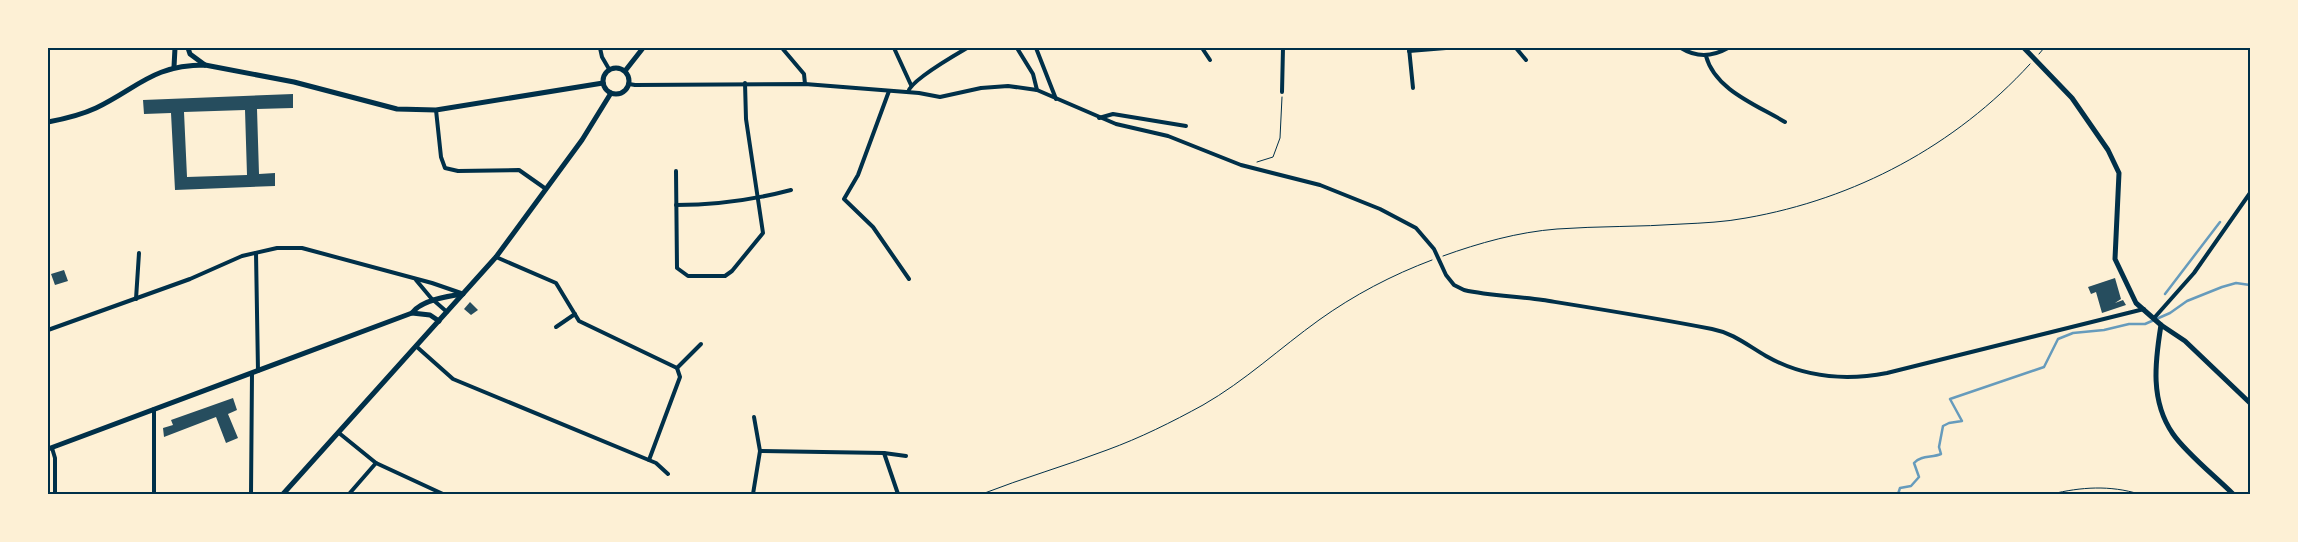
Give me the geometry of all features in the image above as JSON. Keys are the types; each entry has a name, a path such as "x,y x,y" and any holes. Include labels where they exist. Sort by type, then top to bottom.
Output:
{"street":[{"path":"174,67 176,48"},
{"path":"188,48 190,54 205,65"},
{"path":"600,48 609,69"},
{"path":"625,71 643,48"},
{"path":"782,48 804,74 805,84"},
{"path":"894,48 912,85"},
{"path":"908,92 912,85 967,48"},
{"path":"1017,48 1033,74 1037,90"},
{"path":"1036,48 1056,99"},
{"path":"1202,48 1210,60"},
{"path":"1282,92 1283,48"},
{"path":"1413,88 1409,49 1446,48"},
{"path":"1516,48 1526,60"},
{"path":"1681,48 1706,56 1719,53 1728,48"},
{"path":"2024,48 2072,98 2108,150 2116,165 2119,173 2120,193 2116,259 2134,298 2161,325 2185,341 2250,403"},
{"path":"1706,56 1709,69 1726,87 1785,122"},
{"path":"48,122 94,109 144,79 174,67 205,65 294,82 397,109 436,110 603,83"},
{"path":"616,68 625,71 629,84 622,92 611,93 603,83 603,77 609,69 616,68"},
{"path":"676,171 677,268 688,276 725,276 732,271 763,233 746,119 745,83"},
{"path":"629,84 805,84 908,92 940,97 990,87 1008,86 1037,90 1116,124 1168,136 1241,165 1320,185 1404,221 1426,238 1446,275 1454,285 1464,290 1542,300 1714,330 1742,340 1780,363 1798,370 1832,378 1854,378 1887,373 2144,309"},
{"path":"889,91 858,175 844,199 873,227 909,279"},
{"path":"284,494 496,257 582,140 611,93"},
{"path":"436,110 441,157 445,168 458,171 519,170 546,189"},
{"path":"1099,118 1113,114 1186,126"},
{"path":"676,205 710,205 758,198 791,190"},
{"path":"2155,317 2194,273 2250,193"},
{"path":"48,330 190,279 230,261 277,248 302,248 463,294"},
{"path":"136,299 139,253"},
{"path":"251,494 256,253"},
{"path":"496,257 556,283 579,321 677,368 680,377 649,460"},
{"path":"416,280 434,301 447,312"},
{"path":"55,494 54,458 50,448 412,312 415,308 463,294"},
{"path":"412,312 430,315 439,321"},
{"path":"556,327 575,314"},
{"path":"2161,325 2156,381 2161,412 2173,435 2232,494"},
{"path":"677,368 701,344"},
{"path":"417,347 453,380 656,463 668,474"},
{"path":"154,409 154,494"},
{"path":"753,494 760,451 754,417"},
{"path":"339,433 376,463 443,494"},
{"path":"760,451 884,452 906,456"},
{"path":"884,452 898,494"},
{"path":"349,494 376,463"}],"path":[{"path":"2041,52 2044,48"},
{"path":"1460,250 1514,236 1556,229 1682,224 1744,219 1804,206 1868,182 1929,150 1982,110 2031,63"},
{"path":"1241,165 1273,157 1280,138 1282,92"},
{"path":"982,494 1107,450 1160,428 1234,386 1318,321 1349,300 1414,266"},
{"path":"2052,494 2075,488 2100,488 2139,494"}],"building":[{"path":"293,94 293,108 257,109 259,174 275,173 275,186 175,190 171,113 144,114 143,100","holes":["245,110 247,175 187,177 184,112"]},
{"path":"64,270 68,281 55,285 51,274"},
{"path":"2115,278 2121,299 2115,303 2123,300 2126,305 2102,313 2096,292 2091,294 2088,287"},
{"path":"470,302 478,310 471,315 464,309"},
{"path":"233,398 237,410 228,414 238,438 226,443 216,417 164,437 163,428 173,425 171,420"}],"waterway":[{"path":"2165,294 2220,222"},
{"path":"1898,494 1900,488 1911,486 1919,477 1914,463 1917,460 1941,454 1939,447 1943,426 1962,421 1950,399 2044,367 2058,339 2073,333 2104,330 2129,324 2145,324 2170,313 2187,301 2222,287 2236,283 2250,285"}]}
